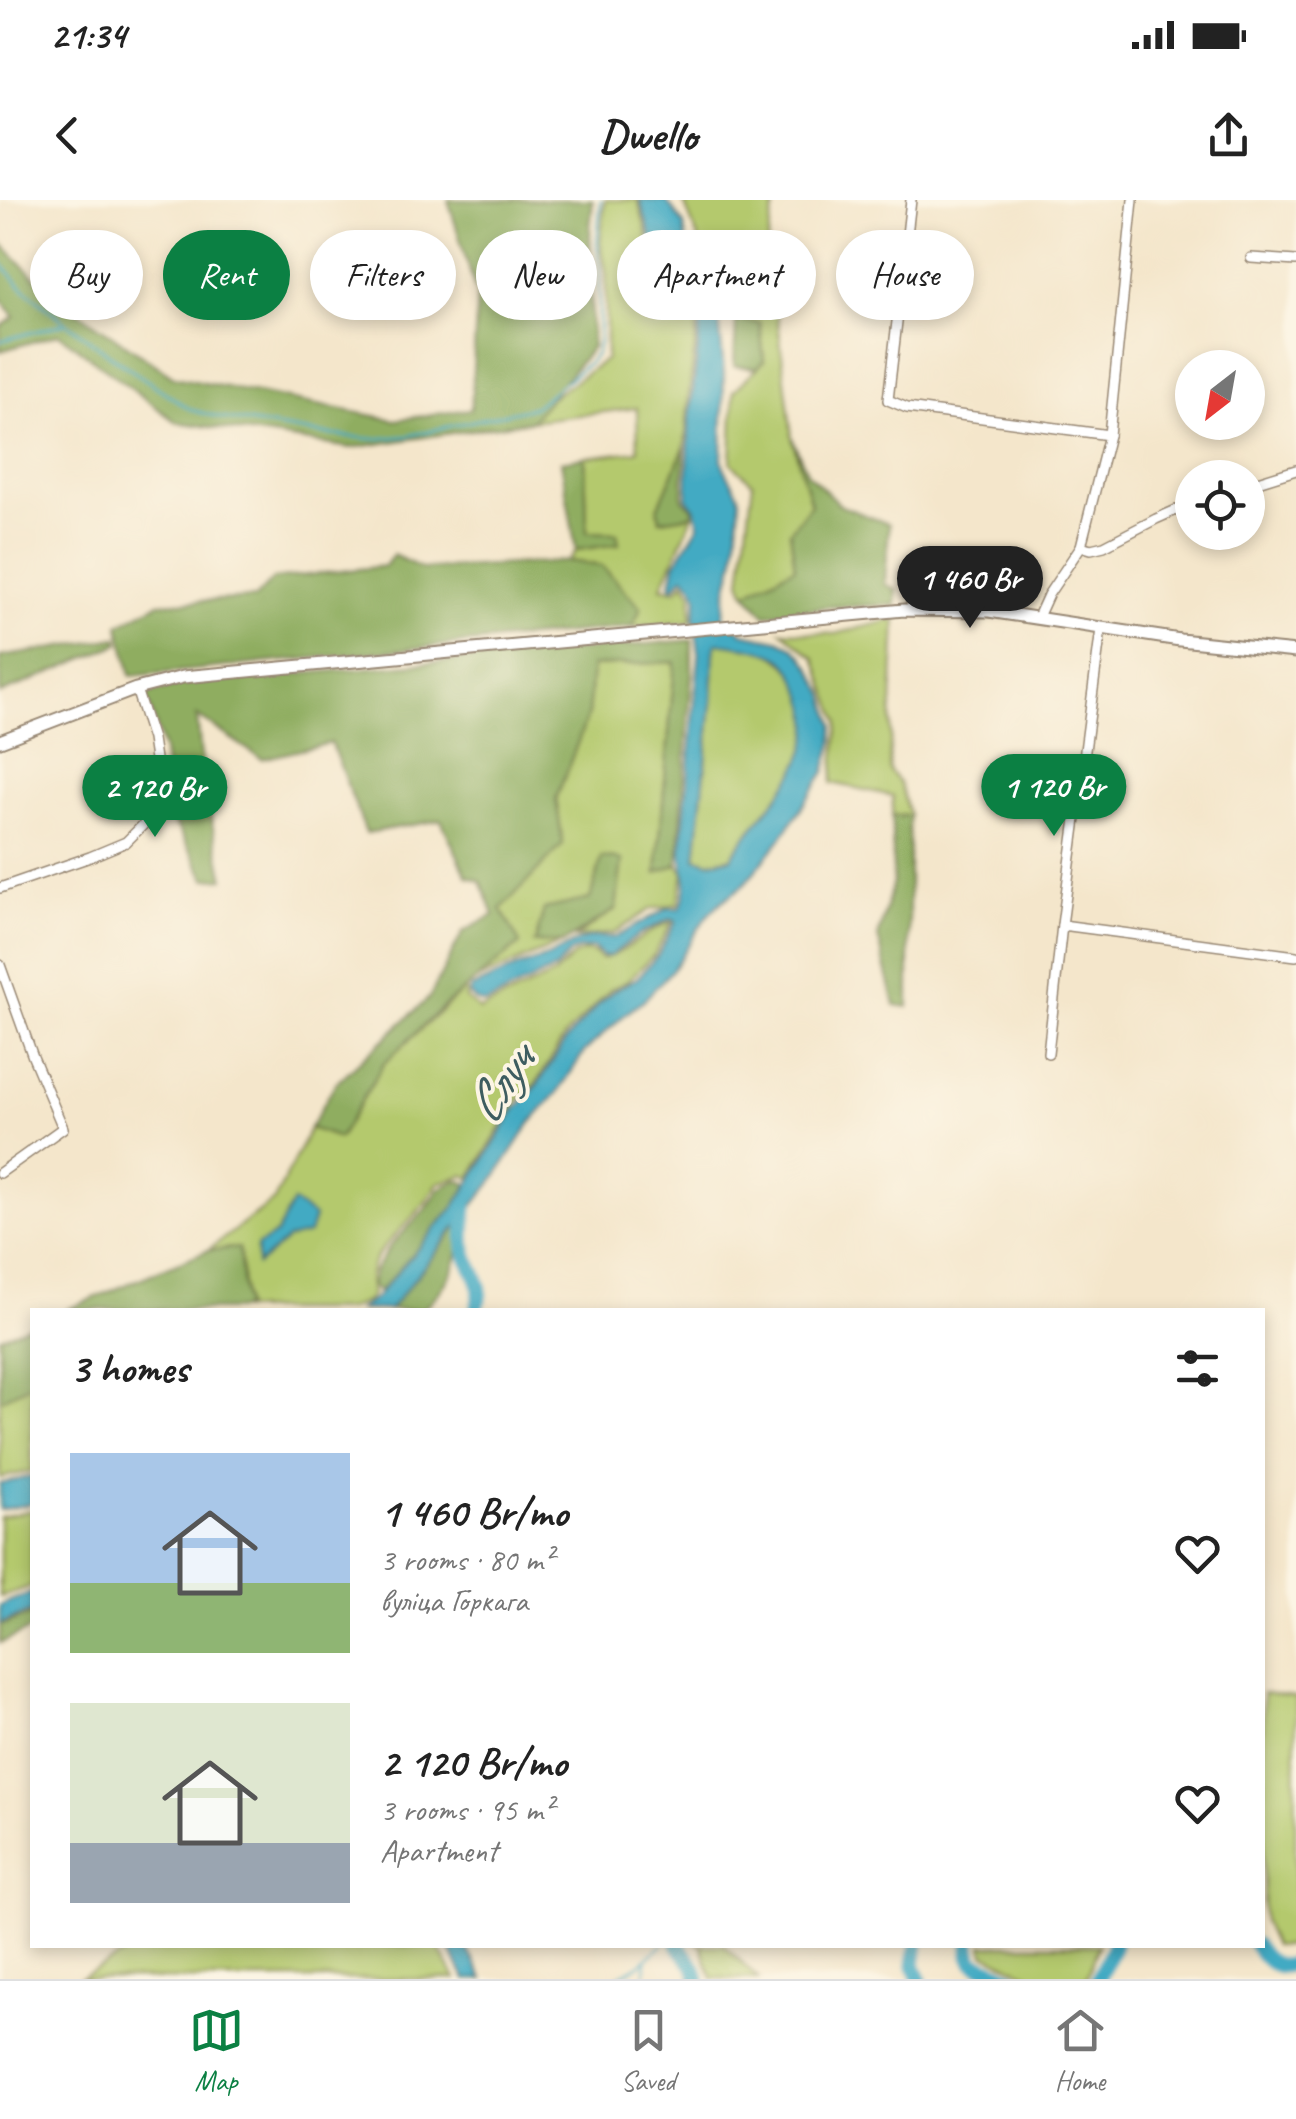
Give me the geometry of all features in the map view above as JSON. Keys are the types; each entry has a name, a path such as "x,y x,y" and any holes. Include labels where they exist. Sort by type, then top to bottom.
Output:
{"main road":[{"path":"0,741 136,689 183,677 904,610 989,611 1101,629 1296,652"}],"street":[{"path":"911,200 888,400 907,408 1109,435"},
{"path":"1038,618 1048,594 1081,546 1109,435 1133,200"},
{"path":"1251,258 1296,262"},
{"path":"1265,480 1296,470"},
{"path":"1081,546 1104,546 1175,511"},
{"path":"1048,1053 1101,629"},
{"path":"0,888 126,842 143,824 159,786 152,739 136,689"},
{"path":"1062,925 1296,956"},
{"path":"0,1172 63,1128 1,970"}],"green space":[{"path":"448,200 593,200 590,230 476,230 476,292"},
{"path":"605,200 638,200 646,230 617,230 617,320 698,322 685,446 658,509 660,520 693,515 662,587 676,590 684,582 692,593 691,622 632,627 641,608 602,566 569,561 576,550 618,544 587,533 585,457 638,451 637,408 531,421 548,400 606,359 606,273 600,242"},
{"path":"683,200 775,200 770,230 695,230"},
{"path":"0,242 30,272 30,320 90,320 174,377 395,420 471,409 476,314 476,320 592,320 592,347 531,421 351,448 176,422 59,334 0,351 0,327 15,317 0,298"},
{"path":"736,320 778,320 792,437 811,505 790,531 795,567 746,593 741,581 753,483 731,463 734,391 764,361 760,323"},
{"path":"736,320 760,323 764,361 757,368 734,366"},
{"path":"792,438 808,474 841,506 889,524 885,584 897,590 896,605 826,607 765,615 746,593 795,567 790,531 811,504"},
{"path":"685,446 683,499 693,508 693,515 660,520 658,508"},
{"path":"585,457 587,532 617,533 619,544 576,550 561,461"},
{"path":"393,555 423,569 569,561 602,566 641,608 632,627 131,676 119,625 159,603 255,598 273,579 385,566"},
{"path":"896,619 889,770 900,784 909,815 892,816 893,796 832,783 839,722 815,658 782,631 835,634"},
{"path":"118,638 119,644 0,694 0,657"},
{"path":"692,640 678,864 657,873 675,662 592,666 588,715 556,799 563,844 501,909 520,944 443,1007 384,1063 339,1138 310,1128 335,1084 429,998 463,932 494,915 481,881 467,876 441,820 366,833 331,743 262,759 197,716 204,787 224,878 206,879 163,802 164,759 145,694 181,684"},
{"path":"716,642 759,650 780,659 796,678 810,718 808,740 788,782 731,857 709,862 696,858"},
{"path":"675,662 657,872 678,864 684,873 678,904 651,909 614,933 574,938 616,909 590,899 535,942 564,942 474,981 519,944 501,909 563,844 556,799 588,715 592,666"},
{"path":"909,815 909,1007 895,1005 878,937 893,882 892,816"},
{"path":"602,857 622,860 616,909 564,942 535,943 544,909 590,899"},
{"path":"672,922 654,955 626,982 611,989 565,1036 535,1085 518,1100 470,1178 464,1175 438,1183 420,1209 384,1247 371,1269 372,1294 366,1302 351,1308 243,1308 239,1248 208,1250 274,1201 310,1128 339,1138 384,1063 466,988 466,999 480,1010 553,975 573,956 586,951 601,959"},
{"path":"457,1180 467,1187 455,1206 377,1291 371,1286 375,1270 390,1246 426,1209 439,1189"},
{"path":"458,1226 456,1261 438,1294 423,1308 391,1308"},
{"path":"239,1248 245,1307 71,1308 208,1250"},
{"path":"30,1325 30,1384 0,1400 0,1337"},
{"path":"30,1384 30,1471 0,1478 0,1400"},
{"path":"30,1510 30,1587 0,1597 0,1517"},
{"path":"30,1615 30,1630 0,1643 0,1626"},
{"path":"1265,1693 1296,1697 1295,1946 1274,1946 1265,1926"},
{"path":"136,1948 439,1948 456,1979 79,1979"},
{"path":"702,1948 727,1948 759,1979 712,1978"},
{"path":"983,1948 1098,1948 1086,1979 1039,1979 984,1954"}],"water":[{"path":"640,200 666,200 685,230 649,230"},
{"path":"719,320 724,372 722,460 740,499 736,551 724,617 743,633 792,646 811,668 825,694 834,725 825,772 780,840 743,886 706,917 673,969 584,1052 491,1184 391,1308 361,1308 374,1299 455,1206 516,1109 536,1087 567,1039 613,991 637,978 658,955 676,921 670,919 641,933 610,956 603,957 594,948 577,950 555,969 487,1003 469,994 471,988 578,941 615,937 668,908 680,908 686,879 681,852 699,654 694,588 684,576 673,588 671,584 675,564 699,525 695,508 687,498 689,423 701,322","holes":["716,643 778,657 793,673 808,712 808,735 802,757 791,778 731,858 709,862 696,858"]},
{"path":"293,1202 314,1217 309,1234 288,1239 257,1265 257,1246 276,1234"},
{"path":"30,1476 30,1504 0,1510 0,1484"},
{"path":"30,1593 30,1612 0,1624 0,1605"},
{"path":"450,1948 467,1948 483,1979 465,1979"}],"waterway":[{"path":"0,261 19,284 56,315 191,410 313,433 373,439 407,436 534,407 596,354 601,200"},
{"path":"0,341 66,323"},
{"path":"466,1208 465,1248 480,1290 477,1308"},
{"path":"614,1979 659,1948"},
{"path":"680,1948 698,1979"},
{"path":"917,1948 914,1964 920,1979"},
{"path":"970,1948 973,1962 1013,1979"},
{"path":"1098,1979 1113,1948"},
{"path":"1257,1948 1272,1963 1296,1963"},
{"path":"645,1979 646,1961"}],"water label":[{"name":"Случ","path":"499,1083"}]}
